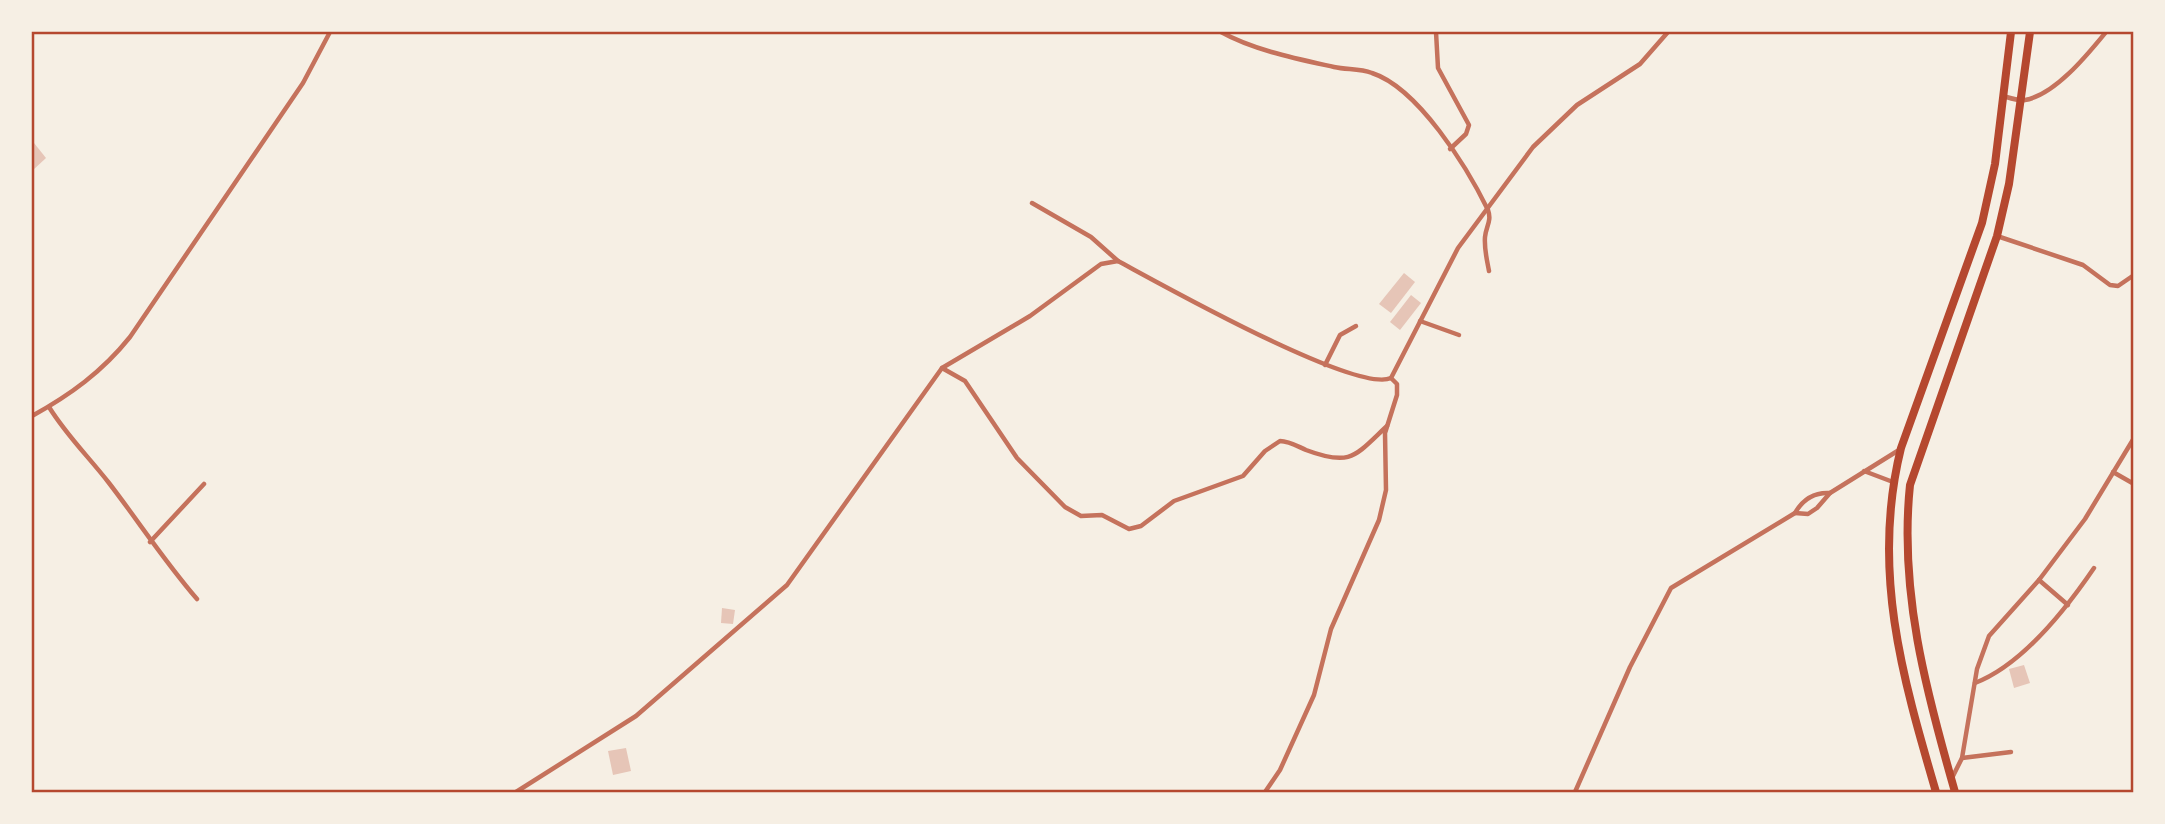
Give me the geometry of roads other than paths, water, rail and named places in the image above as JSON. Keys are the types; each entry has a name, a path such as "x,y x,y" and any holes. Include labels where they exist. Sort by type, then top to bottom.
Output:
{"highway":[{"path":"1936,793 1902,677 1892,622 1889,526 1893,482 1901,448 1982,223 1994,164 2011,32"},
{"path":"1955,793 1921,673 1912,620 1906,524 1910,485 1997,236 2009,184 2030,32"},
{"path":"1889,526 1906,524"}],"street":[{"path":"32,416 92,378 130,337 303,83 330,32"},
{"path":"1221,32 1240,41 1384,78 1421,106 1488,210 1490,219 1486,229 1485,248 1489,271"},
{"path":"1436,32 1438,68 1469,125 1464,136 1450,149"},
{"path":"1391,378 1458,248 1532,147 1577,105 1640,64 1668,32"},
{"path":"2002,96 2022,100 2036,97 2064,78 2106,32"},
{"path":"1031,203 1091,237 1118,261 1325,365 1379,380 1391,378"},
{"path":"1997,236 2083,265 2110,285 2118,286 2133,275"},
{"path":"516,793 526,790 636,716 678,683 787,586 942,368 1030,316 1101,264 1118,261"},
{"path":"1420,321 1460,335"},
{"path":"1325,365 1340,335 1356,326"},
{"path":"942,368 965,381 1017,458 1065,508 1081,516 1102,515 1129,528 1141,526 1174,502 1243,476 1265,451 1280,441 1323,456 1348,459 1360,452 1387,426"},
{"path":"1265,793 1280,770 1314,695 1331,629 1379,520 1386,489 1387,426 1397,395 1396,384 1391,378"},
{"path":"49,407 66,436 98,469 150,542 197,599"},
{"path":"1951,780 1962,758 1979,663 1993,629 2039,580 2085,519 2133,438"},
{"path":"1795,513 1808,514 1825,502 1830,493 1901,448"},
{"path":"1864,471 1893,482"},
{"path":"2113,472 2133,484"},
{"path":"150,542 204,484"},
{"path":"1575,793 1630,667 1671,588 1795,513 1800,504 1817,492 1830,493"},
{"path":"1975,683 1989,678 2059,618 2094,568"},
{"path":"2039,580 2068,605"},
{"path":"1962,758 2011,752"}]}
